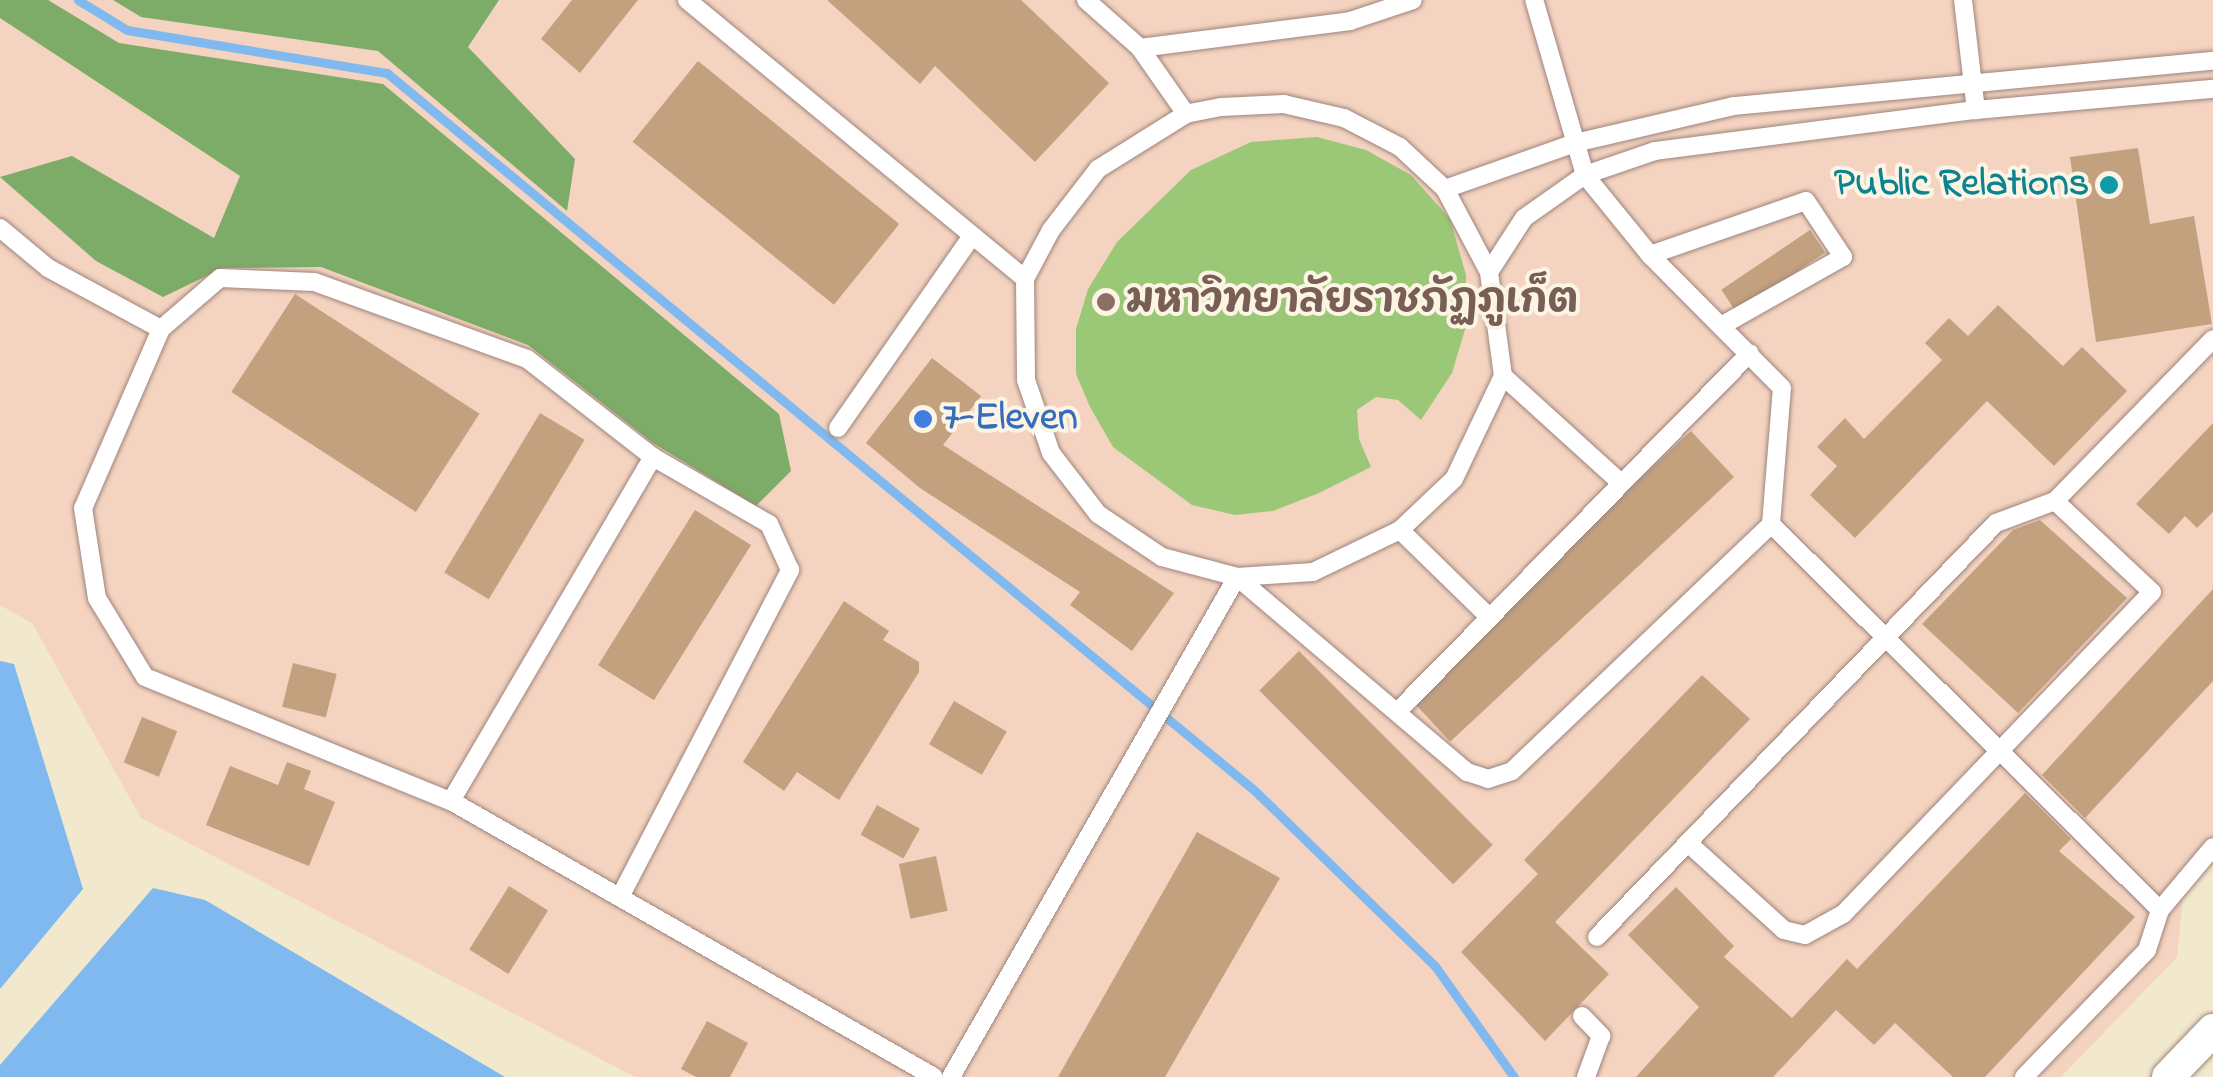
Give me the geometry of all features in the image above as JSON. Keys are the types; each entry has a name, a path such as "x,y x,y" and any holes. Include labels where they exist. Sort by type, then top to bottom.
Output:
{"street":[{"path":"2168,1077 2213,1030"}],"lane":[{"path":"687,0 970,239 1025,280"},
{"path":"1086,0 1140,48 1186,114"},
{"path":"1140,48 1350,21 1413,0"},
{"path":"1237,577 1467,772 1488,779 1512,771 1771,524 1782,388 1650,254 1586,175 1534,0"},
{"path":"1963,0 1976,110"},
{"path":"1445,189 1575,143 1734,106 1974,79 2213,61"},
{"path":"1489,272 1524,218 1586,175 1655,150 1976,110 2213,89"},
{"path":"1284,104 1344,118 1400,147 1445,189 1489,272 1503,376 1454,478 1400,530 1313,572 1237,577 1162,557 1098,514 1051,453 1026,380 1025,280 1051,230 1098,169 1186,114 1284,104"},
{"path":"1650,254 1806,201 1843,257 1721,326"},
{"path":"0,228 48,268 161,329"},
{"path":"838,428 970,239"},
{"path":"620,897 790,570 770,524 653,457 528,359 314,282 220,278 161,329 83,508 98,598 145,677 451,801 934,1077"},
{"path":"1597,937 1996,523 2054,502 2213,339"},
{"path":"1397,712 1619,481 1750,352"},
{"path":"1503,376 1619,481"},
{"path":"451,801 653,457"},
{"path":"1689,844 1784,930 1806,935 1842,914 2152,592 2054,502"},
{"path":"1771,524 2160,910"},
{"path":"1400,530 1489,617"},
{"path":"951,1077 1237,577"},
{"path":"2024,1077 2147,950 2160,910 2213,847"},
{"path":"1582,1016 1601,1036 1586,1077"}],"shaded area":[{"name":"มหาวิทยาลัยราชภัฏภูเก็ต","path":"0,0 2213,0 2213,863 2183,895 2177,957 2061,1077 635,1077 141,818 32,623 0,605"}],"green space":[{"path":"0,0 48,0 119,43 383,84 779,414 791,471 756,506 653,443 528,345 321,267 223,268 163,297 96,261 0,177 72,156 214,238 240,176 0,18"},
{"path":"113,0 499,0 468,47 575,159 567,211 378,51 141,17"},
{"path":"1317,137 1366,150 1411,175 1450,219 1466,275 1466,326 1452,373 1421,420 1398,400 1376,397 1357,410 1359,439 1371,467 1273,511 1235,515 1192,505 1113,447 1090,407 1076,374 1076,329 1088,289 1117,242 1191,170 1251,142"}],"water":[{"path":"0,661 14,664 83,889 0,989"},
{"path":"153,888 205,900 505,1077 0,1077 0,1065"}],"building":[{"path":"572,0 638,0 580,73 541,39"},
{"path":"827,0 1021,0 1109,83 1035,162 935,66 920,84"},
{"path":"698,61 899,224 834,305 633,142"},
{"path":"2138,148 2150,224 2194,216 2212,324 2096,342 2070,157"},
{"path":"1810,230 1825,252 1736,312 1721,290"},
{"path":"295,294 480,414 416,512 231,392"},
{"path":"1998,305 2063,366 2082,347 2127,391 2054,466 1987,401 1855,538 1810,495 1837,466 1817,447 1845,418 1864,439 1942,360 1925,343 1949,318 1968,336"},
{"path":"932,358 981,396 943,445 1174,593 1132,651 1070,605 1080,592 920,488 866,443"},
{"path":"540,413 585,440 489,599 444,572"},
{"path":"2213,423 2213,512 2197,528 2185,516 2169,534 2136,504"},
{"path":"1691,431 1734,477 1450,742 1407,696"},
{"path":"695,510 751,545 654,700 598,665"},
{"path":"2040,520 2127,598 2018,713 1922,624 2013,530"},
{"path":"2213,589 2213,681 2085,818 2042,775"},
{"path":"844,601 889,631 883,640 919,662 919,672 839,800 797,772 784,791 743,762"},
{"path":"1299,651 1493,845 1453,884 1259,691"},
{"path":"293,663 337,674 326,718 282,707"},
{"path":"1702,675 1750,719 1555,922 1609,974 1545,1041 1461,952 1538,874 1524,860"},
{"path":"954,701 1007,732 982,775 929,744"},
{"path":"142,717 177,731 159,777 124,762"},
{"path":"287,762 311,771 304,789 335,802 309,866 206,825 230,766 278,785"},
{"path":"2025,793 2071,839 2059,851 2135,917 1985,1077 1953,1077 1895,1023 1874,1045 1836,1010 1773,1077 1636,1077 1699,1007 1628,935 1676,887 1734,946 1724,957 1792,1018 1847,959 1857,969"},
{"path":"877,805 920,829 903,858 861,835"},
{"path":"1197,832 1280,878 1165,1077 1058,1077"},
{"path":"936,856 948,911 910,919 899,864"},
{"path":"509,886 548,910 508,974 469,950"},
{"path":"707,1021 748,1043 730,1077 696,1077 681,1069"}],"waterway":[{"path":"78,0 127,30 387,73 1254,790 1435,966 1514,1077"}],"place":[{"name":"Public Relations","path":"2109,185"},
{"name":"มหาวิทยาลัยราชภัฏภูเก็ต","path":"1106,302"},
{"name":"7-Eleven","path":"923,419"}]}
